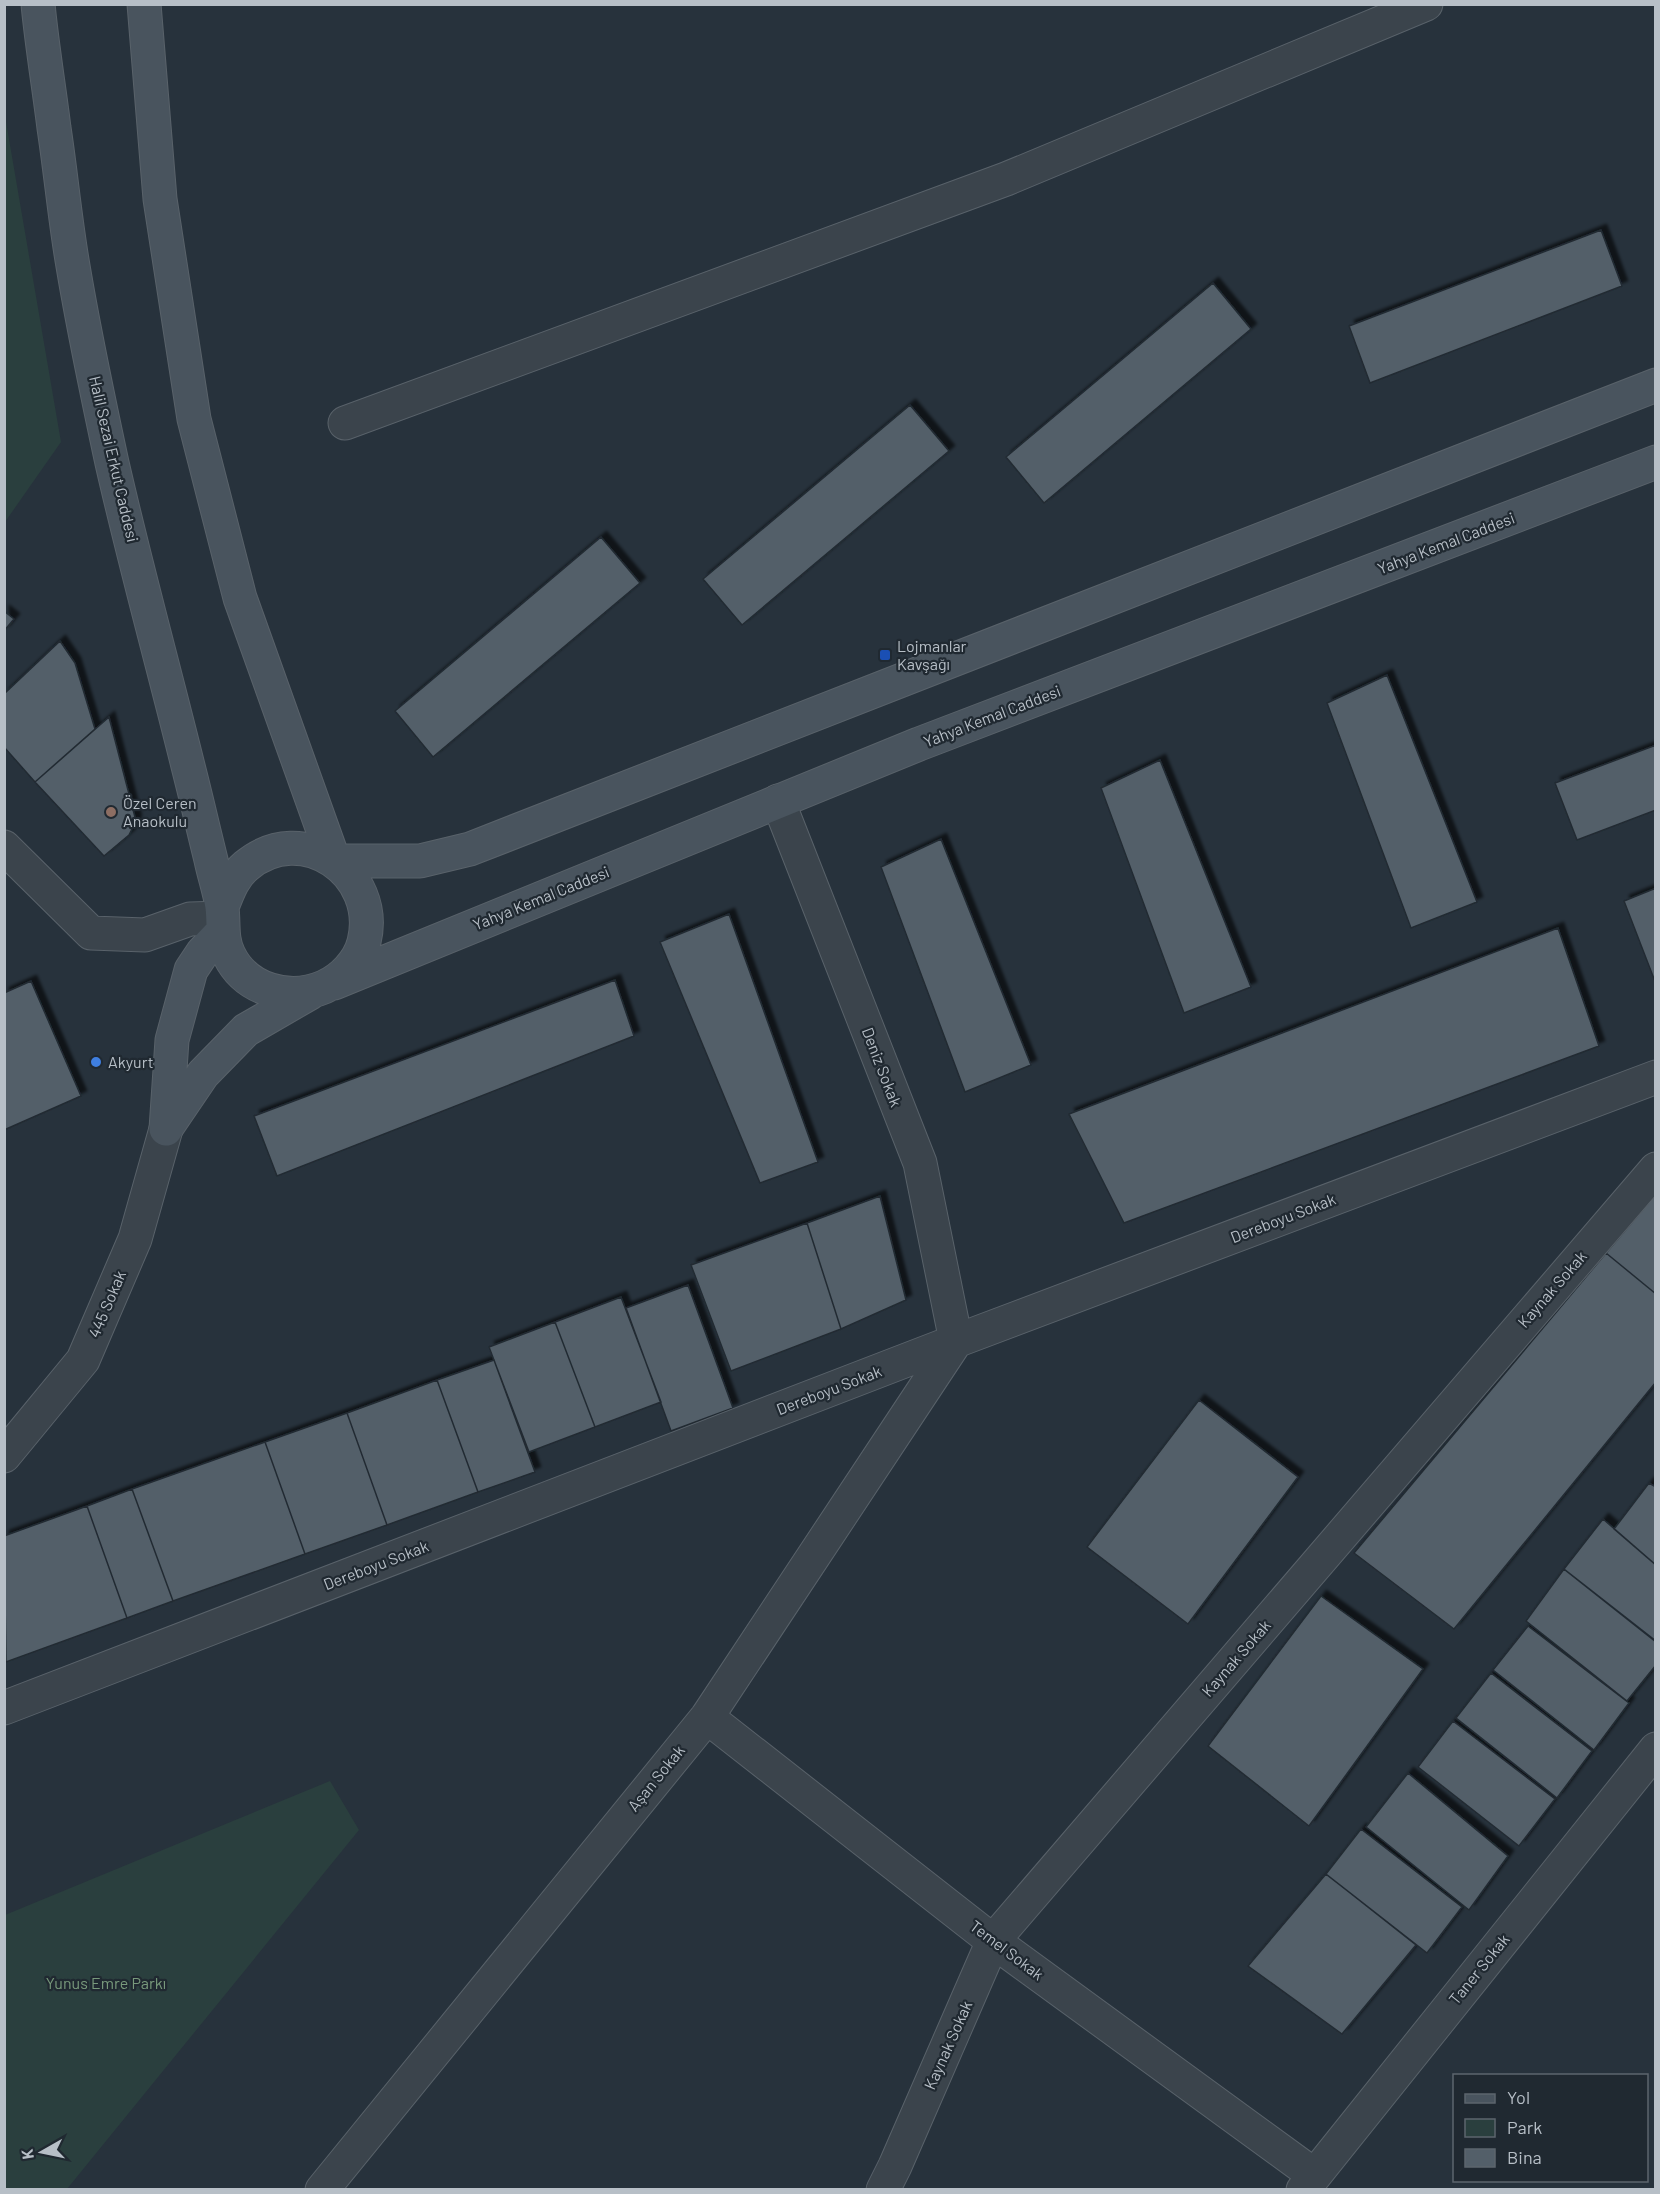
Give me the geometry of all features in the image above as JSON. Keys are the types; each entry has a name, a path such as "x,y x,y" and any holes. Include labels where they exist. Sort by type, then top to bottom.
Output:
{"main road":[{"name":"Halil Sezai Erkut Caddesi","path":"38,4 73,266 110,452 229,955 244,974 264,988 287,994 323,988"},
{"path":"144,4 160,200 194,419 240,598 334,861"},
{"path":"334,861 420,861 470,849 1656,385"},
{"name":"Yahya Kemal Caddesi","path":"323,988 930,740 1656,462"},
{"path":"222,919 230,885 245,866 266,854 289,848 313,850 334,861 352,877 363,898 367,922 363,945 351,966 323,988"},
{"name":"445 Sokak","path":"166,1129 171,1040 191,970 222,919"},
{"name":"445 Sokak","path":"166,1129 203,1074 246,1030 323,988"}],"street":[{"path":"345,423 1006,179 1426,4"},
{"name":"Deniz Sokak","path":"778,801 920,1163 956,1341"},
{"path":"4,847 91,933 145,935 190,919 222,919"},
{"name":"Dereboyu Sokak","path":"4,1708 956,1341 1656,1077"},
{"name":"445 Sokak","path":"4,1456 83,1360 135,1239 166,1129"},
{"name":"Kaynak Sokak","path":"883,2190 993,1941 1656,1169"},
{"name":"Aşan Sokak","path":"322,2190 706,1717 956,1341"},
{"name":"Temel Sokak","path":"706,1717 993,1941 1309,2182"},
{"name":"Taner Sokak","path":"1309,2182 1656,1749"}],"green space":[{"path":"4,110 61,442 5,522 4,522"},
{"name":"Yunus Emre Parkı","path":"330,1781 359,1830 67,2189 5,2189 5,1915"}],"building":[{"path":"1601,230 1622,286 1370,383 1349,326"},
{"path":"1213,283 1251,329 1044,503 1006,457"},
{"path":"910,405 949,451 742,625 703,579"},
{"path":"601,537 640,583 433,757 395,711"},
{"path":"4,611 14,619 4,631"},
{"path":"60,641 75,663 95,729 35,782 4,747 4,694"},
{"path":"1387,675 1477,902 1411,928 1327,703"},
{"path":"109,717 136,821 129,835 104,856 35,782"},
{"path":"1656,745 1656,810 1577,840 1555,783"},
{"path":"1160,760 1251,987 1184,1013 1101,788"},
{"path":"941,839 1031,1065 965,1092 881,867"},
{"path":"1656,888 1656,984 1624,901"},
{"path":"729,914 818,1162 760,1183 660,942"},
{"path":"1558,928 1599,1046 1124,1223 1069,1114"},
{"path":"615,980 634,1036 277,1176 254,1116"},
{"path":"31,981 81,1096 4,1130 4,993"},
{"path":"1656,1194 1656,1294 1606,1253"},
{"path":"880,1196 906,1300 841,1329 807,1223"},
{"path":"807,1223 841,1329 731,1371 691,1265"},
{"path":"1606,1253 1656,1294 1656,1382 1454,1629 1354,1553"},
{"path":"688,1285 733,1408 671,1431 626,1308"},
{"path":"621,1297 661,1402 595,1427 555,1322"},
{"path":"555,1322 595,1427 529,1452 489,1347"},
{"path":"494,1360 535,1472 478,1492 437,1380"},
{"path":"437,1380 478,1492 387,1525 347,1413"},
{"path":"1199,1400 1298,1477 1188,1624 1087,1547"},
{"path":"347,1413 387,1525 305,1554 265,1442"},
{"path":"265,1442 305,1554 173,1601 132,1489"},
{"path":"1649,1483 1656,1487 1656,1565 1614,1529"},
{"path":"132,1489 173,1601 127,1618 87,1506"},
{"path":"87,1506 127,1618 6,1662 4,1536"},
{"path":"1603,1519 1656,1565 1656,1642 1564,1569"},
{"path":"1564,1569 1656,1641 1656,1665 1627,1701 1526,1621"},
{"path":"1321,1596 1423,1669 1309,1826 1208,1746"},
{"path":"1528,1626 1629,1703 1594,1750 1493,1670"},
{"path":"1491,1673 1592,1751 1557,1798 1456,1718"},
{"path":"1453,1721 1555,1799 1519,1846 1418,1767"},
{"path":"1408,1773 1508,1856 1469,1910 1366,1827"},
{"path":"1361,1829 1462,1907 1427,1953 1326,1874"},
{"path":"1326,1874 1416,1945 1342,2034 1248,1966"}],"place":[{"name":"Lojmanlar Kavşağı","path":"885,655"},
{"name":"Özel Ceren Anaokulu","path":"111,812"},
{"name":"Akyurt","path":"96,1062"}]}
